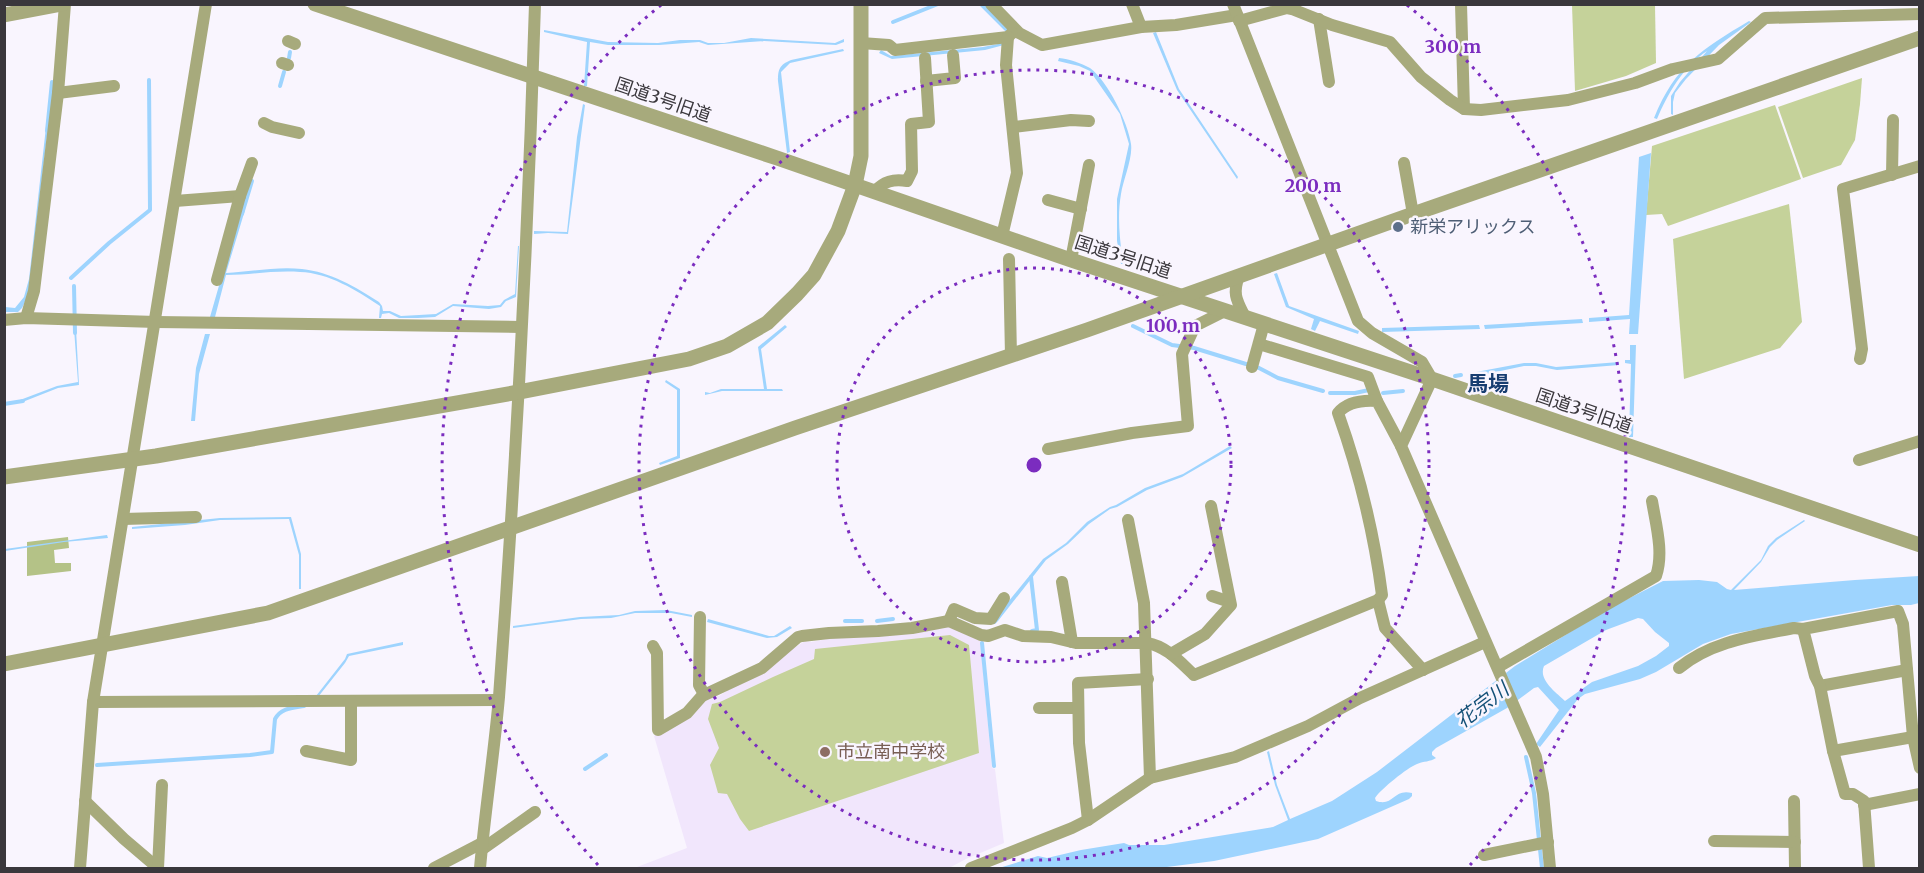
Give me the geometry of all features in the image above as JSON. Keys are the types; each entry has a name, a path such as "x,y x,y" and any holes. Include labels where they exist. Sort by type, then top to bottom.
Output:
{"street":[{"path":"4,15 64,4 58,93 34,291 26,318"},
{"path":"80,868 93,702 206,4"},
{"name":"国道3号旧道","path":"315,4 1920,545"},
{"path":"4,477 133,459 519,392 689,360 727,346 767,323 814,275 838,231 855,185 861,156 861,4"},
{"path":"991,4 1012,33 1006,65 1017,173 1002,236"},
{"path":"1132,4 1141,27"},
{"path":"1461,4 1464,109"},
{"path":"480,868 498,700 511,527 537,5"},
{"path":"861,43 889,45 895,50 1012,33 1042,45 1141,27 1176,25 1287,8 1390,42 1421,77 1464,109 1481,110 1568,100 1609,91 1673,69 1718,59 1765,18 1844,10 1920,14"},
{"path":"1236,14 1358,321 1372,333 1422,362 1432,379 1401,446"},
{"path":"1319,19 1329,82"},
{"path":"4,664 268,613 1920,38"},
{"path":"926,81 955,78 953,55"},
{"path":"874,192 882,183 908,181 910,177 912,171 910,124 929,122 925,58"},
{"path":"58,93 114,86"},
{"path":"1014,127 1071,120 1089,121"},
{"path":"1892,175 1893,120"},
{"path":"264,123 299,133"},
{"path":"217,280 240,196 252,163"},
{"path":"1404,163 1413,214"},
{"path":"1071,260 1089,165"},
{"path":"1860,359 1862,349 1843,189 1920,166"},
{"path":"175,201 240,196"},
{"path":"1048,200 1081,209"},
{"path":"1009,259 1011,356"},
{"path":"1239,276 1235,286 1236,298 1245,317"},
{"path":"1047,449 1132,433 1188,426 1182,354 1195,326 1225,311"},
{"path":"4,320 26,318 521,327"},
{"path":"1252,367 1264,324"},
{"path":"1259,344 1368,377 1377,401 1401,446 1536,757 1544,794 1551,868"},
{"path":"653,646 657,653 658,730 687,713 704,694 762,668 802,636 890,630 949,621 987,636 1005,630 1023,636 1051,636 1076,643 1152,644 1171,654 1194,675 1378,600 1382,595 1377,554 1351,450 1338,413 1350,404 1377,401"},
{"path":"1859,460 1920,441"},
{"path":"1498,668 1656,576 1659,541 1652,501"},
{"path":"1171,654 1205,634 1231,605 1211,506"},
{"path":"123,519 196,517"},
{"path":"1128,520 1144,603 1150,778"},
{"path":"1062,582 1072,642"},
{"path":"1212,596 1230,602"},
{"path":"949,621 954,609 975,618 991,619 1004,598"},
{"path":"1378,600 1385,628 1422,670"},
{"path":"1679,668 1692,658 1717,645 1794,628 1803,629 1898,611 1903,624 1913,737 1920,768"},
{"path":"700,617 699,685 704,694"},
{"path":"1803,629 1815,676 1820,686 1833,752 1845,794 1853,794 1864,801 1869,868"},
{"path":"971,868 1088,820 1150,778 1235,756 1308,726 1360,698 1485,642"},
{"path":"1820,686 1907,670"},
{"path":"1088,820 1079,743 1078,683 1148,680"},
{"path":"93,702 498,700"},
{"path":"306,752 351,760 351,701"},
{"path":"1039,708 1078,708"},
{"path":"1833,752 1913,737"},
{"path":"158,868 162,785"},
{"path":"1864,805 1920,794"},
{"path":"86,801 124,839 158,868"},
{"path":"1794,801 1795,868"},
{"path":"434,868 482,847 535,812"},
{"path":"1714,841 1795,842"},
{"path":"1484,855 1548,842"}],"shaded area":[{"name":"市立南中学校","path":"947,624 980,639 992,768 995,769 1004,843 949,868 637,868 687,848 654,736 691,715 708,696 716,694 719,696 805,641 839,637 871,637 945,628"}],"green space":[{"path":"1572,5 1655,5 1656,63 1626,76 1575,91"},
{"path":"1862,78 1855,140 1841,165 1803,178 1778,107"},
{"path":"1775,105 1801,179 1668,226 1662,214 1646,215 1652,146"},
{"path":"1789,204 1802,322 1780,348 1684,379 1673,239"},
{"path":"68,537 69,548 54,550 55,563 71,563 71,571 27,576 27,542"},
{"path":"950,635 969,645 979,753 749,831 727,794 718,793 710,765 719,748 708,719 712,704 814,659 815,649"}],"water":[{"path":"1749,21 1751,22 1719,45 1686,79 1675,93 1673,115 1671,114 1671,96 1707,51 1698,57 1684,73 1671,90 1657,119 1654,118 1671,85 1692,60"},
{"path":"544,30 608,42 658,43 700,40 708,43 724,43 751,38 835,43 844,39 844,42 836,45 764,41 708,45 699,42 608,45 590,42 587,86 584,86 587,42 544,32"},
{"path":"1156,32 1179,89 1238,177 1237,179 1177,90 1153,33"},
{"path":"1003,43 1004,45 985,50 892,59 879,53 881,50 891,56"},
{"path":"843,49 844,51 790,63 781,72 790,152 787,153 778,81 780,68 791,60"},
{"path":"1059,58 1083,64 1097,74 1116,103 1129,135 1131,156 1122,188 1119,211 1123,264 1121,264 1117,241 1117,199 1129,144 1120,114 1090,71 1058,61"},
{"path":"583,104 585,105 568,234 534,234 534,231 567,232 577,137"},
{"path":"46,127 48,128 28,296 18,312 5,312 5,307 15,308 24,297 29,279"},
{"path":"1651,153 1638,334 1629,334 1630,319 1589,322 1589,318 1629,315 1639,157"},
{"path":"241,209 245,210 226,273 283,268 302,269 342,281 379,302 383,311 390,311 401,316 436,314 453,304 500,305 515,294 519,246 516,297 506,301 501,307 489,309 453,306 435,317 399,318 389,313 382,314 379,318 380,306 352,288 321,275 272,272 226,275 215,317 210,317"},
{"path":"1277,273 1289,306 1359,331 1358,334 1320,321 1315,331 1311,329 1314,319 1286,307 1274,274"},
{"path":"1582,319 1583,323 1485,329 1484,325"},
{"path":"785,325 787,327 761,349 767,389 782,389 783,391 722,391 705,395 705,392 710,393 721,389 764,389 758,347"},
{"path":"1479,325 1480,329 1382,332 1382,328"},
{"path":"74,329 76,329 79,385 58,388 20,403 20,400 57,386 78,382"},
{"path":"205,334 210,334 199,374 195,421 191,421 196,368"},
{"path":"1630,345 1636,345 1633,437 1629,437 1631,364 1625,363 1625,360 1630,360"},
{"path":"1619,362 1619,365 1557,370 1524,366 1477,376 1476,372 1524,363 1556,367"},
{"path":"666,380 680,389 680,458 660,465 659,463 677,456 677,390 665,382"},
{"path":"1230,446 1232,448 1182,477 1147,490 1110,509 1046,560 995,624 981,622 1008,602 1043,559 1066,543 1087,522 1145,488 1183,474"},
{"path":"291,517 301,554 301,589 299,589 299,555 289,519 220,520 132,529 132,527 220,518"},
{"name":"花宗川","path":"1805,521 1777,540 1761,562 1734,590 1919,576 1919,603 1892,605 1731,634 1703,644 1640,679 1585,694 1578,699 1540,747 1536,744 1559,710 1538,687 1534,688 1507,708 1436,748 1432,755 1436,758 1407,770 1388,784 1375,798 1376,801 1387,802 1406,792 1412,793 1409,799 1318,839 1214,861 1159,868 999,868 1038,856 1047,858 1124,843 1164,845 1273,827 1288,820 1275,785 1267,752 1269,751 1277,785 1290,819 1332,801 1377,772 1515,666 1606,610 1663,581 1717,582 1731,590 1761,560 1768,546 1776,538","holes":["1638,618 1643,619 1669,643 1669,646 1656,656 1638,666 1592,682 1565,701 1546,681 1543,676 1544,666 1606,630"]},
{"path":"107,535 108,538 5,551 5,549"},
{"path":"666,610 692,615 692,617 671,613 635,613 611,618 581,619 513,628 513,626 580,617"},
{"path":"708,619 769,636 774,636 790,626 792,628 777,637 767,638 707,622"},
{"path":"403,642 403,645 349,656 318,697 316,696 347,654"}],"waterway":[{"path":"893,22 938,4"},
{"path":"981,4 1006,29"},
{"path":"289,58 290,52"},
{"path":"280,86 284,72"},
{"path":"71,278 150,210 149,80"},
{"path":"47,131 52,82"},
{"path":"242,214 252,181"},
{"path":"74,286 75,333"},
{"path":"1133,326 1172,345 1194,348 1259,368 1278,378 1323,391"},
{"path":"1455,376 1461,375"},
{"path":"1330,393 1355,393 1369,390"},
{"path":"1383,393 1403,391"},
{"path":"4,404 23,401"},
{"path":"1031,577 1037,630 1032,631"},
{"path":"877,621 893,619"},
{"path":"845,621 862,621"},
{"path":"982,643 994,766"},
{"path":"97,765 272,752 277,715 287,709 304,706"},
{"path":"585,769 606,755"},
{"path":"1526,757 1534,793 1542,868"}],"place":[{"name":"新栄アリックス","path":"1398,227"},
{"name":"市立南中学校","path":"825,752"}],"district":[{"name":"馬場","path":"1488,384"}]}
